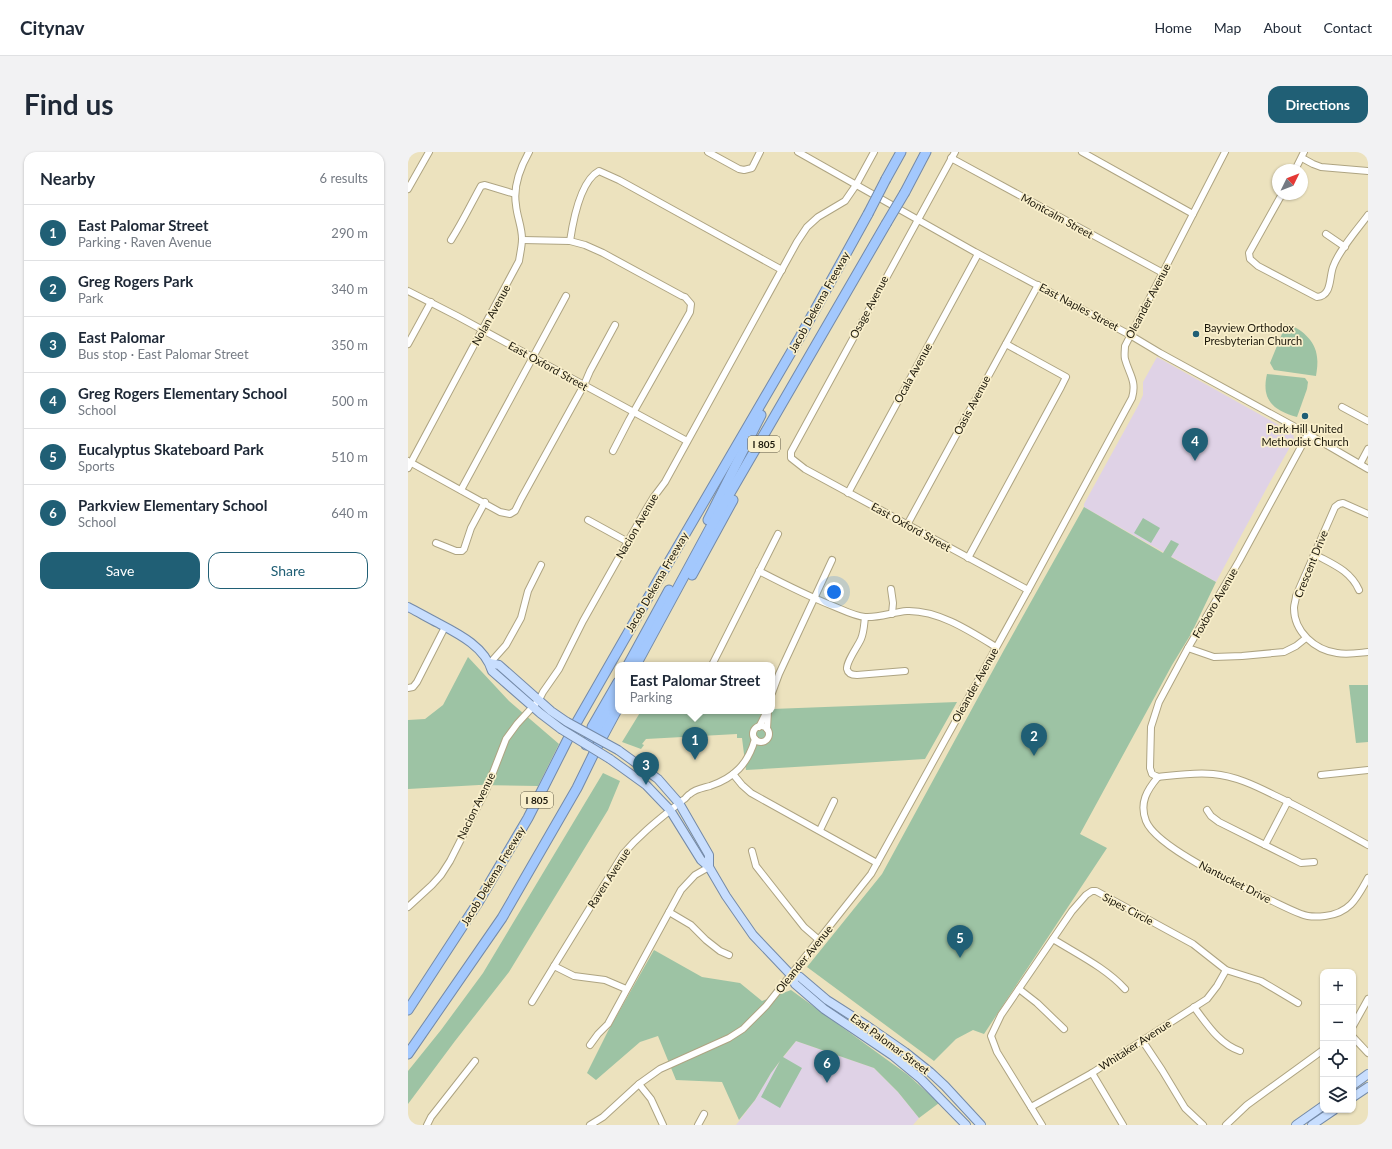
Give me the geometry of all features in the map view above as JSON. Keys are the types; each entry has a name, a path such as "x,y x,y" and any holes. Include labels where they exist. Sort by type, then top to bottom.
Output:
{"highway":[{"name":"Jacob Dekema Freeway","path":"408,1010 479,902 528,818 574,727 800,337 901,152"},
{"name":"Jacob Dekema Freeway","path":"644,662 926,152"},
{"path":"638,662 715,519 886,224"},
{"path":"630,662 711,514 800,337"},
{"path":"586,745 592,734 592,727 615,687"},
{"path":"592,734 599,730 615,701"},
{"name":"I 805","path":"408,1054 502,918 577,788 615,714"}],"main road":[{"name":"East Palomar Street","path":"408,607 460,635 476,646 490,663 492,671 533,707 561,729 610,759 646,785 670,810 701,860 708,867 753,935 791,975 795,984 824,1009 892,1056 922,1080 966,1125"},
{"name":"East Palomar Street","path":"490,663 499,665 551,711 567,722 592,734 618,750 658,779 679,803 709,855 708,867"},
{"name":"East Palomar Street","path":"791,975 800,977 827,1000 905,1052 963,1104 981,1125"},
{"path":"1356,1083 1368,1074"},
{"path":"922,1080 928,1078 938,1080"},
{"path":"1356,1095 1368,1087"},
{"path":"1296,1125 1320,1108"},
{"path":"1312,1125 1330,1113"}],"street":[{"path":"408,189 428,152"},
{"name":"Nolan Avenue","path":"409,464 483,330 519,261 523,240 515,194 521,166 529,152"},
{"path":"708,152 739,169 744,170 752,168 760,152"},
{"name":"East Naples Street","path":"798,152 978,254 1130,335 1368,469"},
{"name":"Nacion Avenue","path":"408,907 432,885 450,861 486,788 506,739 517,724 539,700 559,669 628,542 653,498 665,482 796,242 807,227 818,217 845,201 856,185 874,152"},
{"path":"1082,152 1193,214"},
{"name":"Oleander Avenue","path":"590,1125 597,1123 639,1084 660,1069 729,1038 743,1029 758,1015 871,874 1132,398 1134,392 1134,380 1125,355 1125,346 1224,152"},
{"name":"Osage Avenue","path":"796,463 791,458 791,452 953,155"},
{"name":"Montcalm Street","path":"953,155 1163,274"},
{"path":"1298,164 1303,155 1313,164 1321,167 1368,171"},
{"path":"570,242 575,211 589,181 599,170 782,270"},
{"path":"451,240 461,225 468,208 481,186 486,185 515,194"},
{"path":"1279,200 1249,253 1250,259 1258,266 1317,297 1322,296 1327,292 1331,271 1334,264 1368,215"},
{"path":"1326,234 1345,247"},
{"path":"523,240 570,242 585,245 685,297 691,304 690,312 613,451"},
{"name":"Ocala Avenue","path":"848,493 978,254"},
{"name":"Oasis Avenue","path":"907,525 1038,285"},
{"name":"East Oxford Street","path":"408,291 431,302 687,441"},
{"path":"461,490 566,296"},
{"path":"408,344 431,302"},
{"path":"409,464 506,514 510,514 514,511 584,385 615,325"},
{"path":"968,558 1066,377 1006,344"},
{"path":"1342,407 1368,421"},
{"name":"Foxboro Avenue","path":"1158,777 1152,774 1150,768 1151,727 1159,702 1188,648 1240,561 1308,434"},
{"path":"1360,464 1368,449"},
{"name":"East Oxford Street","path":"796,463 848,493 1028,590"},
{"path":"436,543 456,551 462,551 464,549 470,528 485,502"},
{"name":"Crescent Drive","path":"1368,514 1343,503 1335,507 1296,596 1294,608 1299,628 1306,638 1314,645 1326,651 1338,654 1368,652"},
{"path":"588,520 628,542"},
{"path":"714,662 778,534"},
{"path":"1314,554 1339,567 1348,574 1359,590"},
{"path":"775,685 832,560"},
{"path":"490,663 506,645 521,618 528,590 541,565"},
{"path":"759,571 814,598 850,613 864,617 906,611 924,612 939,616 996,647"},
{"path":"891,589 893,603 892,614"},
{"path":"864,617 864,630 861,640 847,666 849,672 852,675 857,675 905,671"},
{"path":"408,688 413,687 417,682 445,627"},
{"path":"1188,648 1214,657 1284,652 1296,646 1306,638"},
{"path":"766,714 759,727 753,733 755,739 763,742 768,737 766,729 767,714"},
{"path":"759,727 766,729"},
{"name":"Raven Avenue","path":"532,1002 623,854 638,838 690,794 733,774 746,760 751,752 755,739"},
{"name":"Raven Avenue","path":"751,752 763,742"},
{"path":"1321,775 1368,770"},
{"path":"1158,777 1177,774 1213,773 1233,777 1288,801 1368,845"},
{"path":"733,774 751,793 877,863"},
{"name":"Nantucket Drive","path":"1158,777 1148,790 1144,803 1145,817 1152,830 1179,852 1211,871 1252,892 1300,914 1312,917 1324,916 1340,912 1353,902 1357,898 1368,878"},
{"path":"820,830 834,801"},
{"path":"1265,845 1288,801"},
{"path":"1207,810 1211,816 1219,822 1301,863 1314,862"},
{"path":"752,850 756,866 804,927 819,940"},
{"path":"590,1045 608,1024 681,890 695,875 708,867"},
{"name":"Sipes Circle","path":"1031,1108 997,1052 991,1036 1001,1015 1072,911 1086,895 1092,891 1096,891 1193,944 1226,970 1260,981 1298,1003"},
{"path":"669,912 691,924 706,940 720,951 729,955"},
{"path":"1053,939 1106,972 1125,988"},
{"path":"554,966 574,976 605,980 626,989"},
{"name":"Whitaker Avenue","path":"1031,1108 1092,1073 1207,999 1217,986 1226,970"},
{"path":"1020,989 1064,1029"},
{"path":"1356,1021 1368,999"},
{"path":"1194,1007 1217,1037 1233,1049 1240,1052"},
{"path":"1142,1040 1185,1108 1203,1125"},
{"path":"1356,1041 1368,1053"},
{"path":"1226,1125 1247,1104 1320,1052"},
{"path":"427,1125 431,1117 476,1061"},
{"path":"1092,1073 1122,1125"},
{"path":"639,1084 651,1099 663,1125"},
{"path":"1031,1108 1042,1125"},
{"path":"698,1125 704,1114"}],"shaded area":[{"path":"1157,357 1293,433 1294,440 1216,582 1084,507 1084,504 1138,406 1143,395 1143,382"},
{"path":"796,1041 874,1068 898,1092 919,1118 913,1125 736,1125 755,1100 771,1073"}],"green space":[{"path":"1286,324 1297,328 1310,340 1314,346 1317,359 1316,376 1274,370 1270,363"},
{"path":"1267,374 1305,378 1308,382 1297,417 1281,411 1271,403 1266,391"},
{"path":"1084,507 1163,553 1171,540 1179,544 1171,557 1216,582 1191,634 1172,665 1080,834 1107,848 984,1034 973,1030 956,1039 934,1061 807,967 882,874"},
{"path":"1143,518 1160,528 1151,543 1134,533"},
{"path":"468,657 509,701 559,744 538,786 479,785 408,789 408,720 425,719 443,705"},
{"path":"1349,685 1368,685 1368,742 1356,743"},
{"path":"957,702 925,759 746,770 742,738 737,738 737,734 646,739 642,744 644,745 641,749 622,742 639,714 775,714 775,709"},
{"path":"603,773 620,781 608,810 509,972 408,1104 408,1071 441,1030 483,973"},
{"path":"654,950 702,977 740,983 762,1001 791,990 908,1075 939,1103 919,1118 898,1092 874,1068 796,1041 783,1057 802,1068 780,1108 761,1097 780,1061 755,1100 739,1120 722,1082 676,1080 658,1036 640,1042 596,1080 587,1073 608,1031"}],"place":[{"name":"Bayview Orthodox Presbyterian Church","path":"1196,334"},
{"name":"Park Hill United Methodist Church","path":"1305,416"},
{"name":"Greg Rogers Elementary School","path":"1195,461"},
{"name":"Greg Rogers Park","path":"1034,756"},
{"name":"East Palomar Street","path":"695,760"},
{"name":"East Palomar","path":"646,785"},
{"name":"Eucalyptus Skateboard Park","path":"960,958"},
{"name":"Parkview Elementary School","path":"827,1083"}]}
